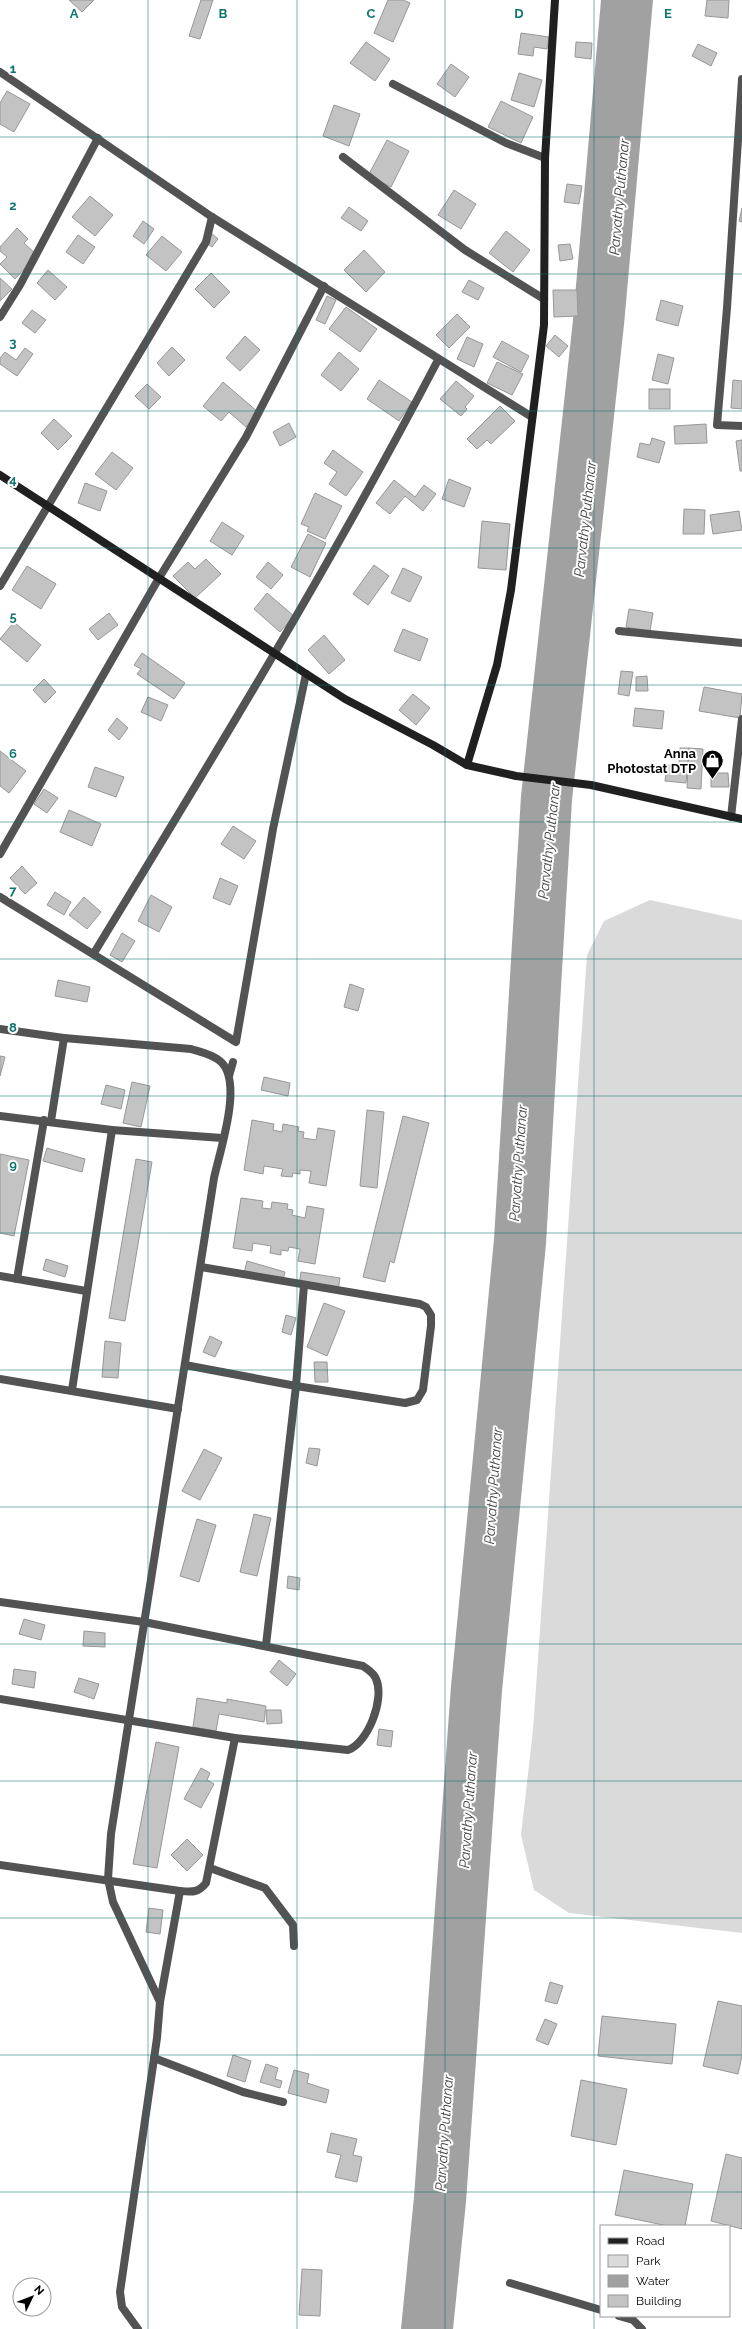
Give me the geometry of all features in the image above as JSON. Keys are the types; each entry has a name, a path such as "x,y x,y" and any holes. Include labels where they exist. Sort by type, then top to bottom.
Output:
{"main road":[{"path":"467,765 497,665 511,590 544,325 545,158 555,0"},
{"path":"0,475 345,699 433,745 467,765 516,776 591,785 742,819"}],"street":[{"path":"0,72 212,217 324,286 438,360 532,417"},
{"path":"742,79 727,308 717,425 742,426"},
{"path":"393,84 506,143 545,158"},
{"path":"0,317 20,285 98,138"},
{"path":"342,157 465,250 544,299"},
{"path":"0,586 47,505 206,242 212,217"},
{"path":"0,854 159,578 246,437 324,286"},
{"path":"94,953 275,654 377,476 438,360"},
{"path":"620,631 742,643"},
{"path":"0,897 94,953 236,1042 273,829 306,674"},
{"path":"731,817 742,719"},
{"path":"0,1029 64,1038 191,1049 209,1054 221,1061 229,1076 232,1096 222,1138 111,1834 108,1879 113,1902 160,2002"},
{"path":"17,1279 64,1038"},
{"path":"229,1076 233,1062"},
{"path":"0,1116 112,1130 222,1138"},
{"path":"72,1390 86,1291 112,1130"},
{"path":"185,1365 296,1386 405,1403 417,1400 423,1390 431,1326 430,1315 426,1307 420,1304 304,1286 201,1267"},
{"path":"0,1276 86,1291"},
{"path":"266,1645 296,1386 304,1286"},
{"path":"0,1379 178,1408"},
{"path":"0,1602 144,1622 266,1645 363,1666 376,1678 378,1692 370,1727 360,1743 348,1750 236,1738 0,1699"},
{"path":"0,1865 108,1879 180,1892 195,1892 201,1889 206,1883 210,1868 236,1738"},
{"path":"210,1868 265,1888 293,1925 294,1946"},
{"path":"138,2329 122,2307 120,2292 154,2058 160,2002 180,1892"},
{"path":"154,2058 243,2092 283,2102"},
{"path":"510,2283 600,2310"},
{"path":"622,2317 633,2320 642,2329"}],"green space":[{"path":"650,900 742,920 742,1933 569,1913 534,1890 521,1835 533,1730 587,955 604,921"}],"water":[{"name":"Parvathy Puthanar","path":"601,0 653,0 624,325 572,800 546,1244 502,1691 466,2202 453,2329 401,2329 414,2197 451,1686 494,1239 521,796 573,320"}],"building":[{"path":"69,0 94,0 82,12"},
{"path":"201,0 213,0 200,39 189,36"},
{"path":"388,0 403,0 410,3 393,42 374,33"},
{"path":"707,0 729,0 728,18 705,16"},
{"path":"521,33 549,37 547,49 534,47 533,56 518,54"},
{"path":"366,42 390,59 375,81 350,63"},
{"path":"576,42 592,43 591,59 575,57"},
{"path":"698,44 717,53 711,66 692,56"},
{"path":"451,64 469,77 455,97 437,84"},
{"path":"519,73 542,80 534,107 511,100"},
{"path":"7,91 30,104 14,132 0,124 0,103"},
{"path":"501,101 533,117 521,143 488,127"},
{"path":"334,105 360,114 349,146 323,136"},
{"path":"387,140 409,151 391,187 368,176"},
{"path":"567,184 582,186 579,204 564,202"},
{"path":"454,190 476,204 461,229 438,215"},
{"path":"90,196 113,215 95,236 72,217"},
{"path":"349,207 368,221 361,231 341,218"},
{"path":"742,208 742,222 739,221"},
{"path":"143,221 154,229 144,244 133,236"},
{"path":"17,228 28,239 24,243 37,255 15,279 0,264 7,257 0,251 0,247"},
{"path":"506,231 530,250 513,272 489,253"},
{"path":"210,232 218,239 212,247 203,241"},
{"path":"78,235 95,247 83,264 66,252"},
{"path":"162,236 182,252 166,271 146,255"},
{"path":"570,244 573,259 560,261 558,245"},
{"path":"364,250 385,272 366,292 344,270"},
{"path":"48,270 67,287 55,300 37,283"},
{"path":"211,273 230,292 214,308 195,289"},
{"path":"0,278 12,289 0,301"},
{"path":"469,280 484,288 478,300 462,292"},
{"path":"553,290 577,290 578,316 554,317"},
{"path":"327,296 336,300 325,324 316,320"},
{"path":"661,300 683,306 678,326 656,320"},
{"path":"346,307 377,329 360,352 329,329"},
{"path":"32,310 46,320 35,333 22,323"},
{"path":"457,314 470,327 449,348 436,335"},
{"path":"555,335 568,346 559,357 546,346"},
{"path":"245,336 260,350 240,371 226,358"},
{"path":"467,337 483,344 474,367 457,359"},
{"path":"502,341 529,356 521,372 493,357"},
{"path":"172,347 185,360 169,376 157,363"},
{"path":"25,348 33,354 17,376 0,364 0,358 5,352 16,360"},
{"path":"339,352 359,369 341,391 321,375"},
{"path":"658,354 674,358 668,384 652,380"},
{"path":"497,362 523,374 512,395 487,383"},
{"path":"379,380 412,402 399,421 367,399"},
{"path":"733,380 742,381 742,409 731,408"},
{"path":"456,381 474,396 465,407 467,409 461,416 440,399"},
{"path":"223,382 258,412 246,427 229,412 221,421 203,406"},
{"path":"147,384 161,397 149,409 135,396"},
{"path":"649,389 670,389 670,409 649,409"},
{"path":"500,406 515,421 491,444 487,440 477,449 467,439"},
{"path":"54,419 72,436 58,450 41,433"},
{"path":"289,423 296,437 280,446 273,432"},
{"path":"706,424 707,443 675,444 674,426"},
{"path":"652,438 665,442 659,463 637,457 640,443 650,445"},
{"path":"742,440 742,471 740,471 736,441"},
{"path":"333,450 363,472 346,496 329,484 337,472 324,463"},
{"path":"112,452 133,468 116,490 95,474"},
{"path":"449,479 471,488 464,507 442,499"},
{"path":"394,480 415,497 424,485 436,494 423,511 405,496 390,514 376,503"},
{"path":"85,483 107,491 100,511 78,503"},
{"path":"315,493 342,506 325,539 307,531 309,527 301,524"},
{"path":"684,509 705,510 704,534 683,534"},
{"path":"739,511 742,530 713,534 710,515"},
{"path":"482,521 510,524 506,570 478,568"},
{"path":"222,522 244,536 232,555 210,541"},
{"path":"308,534 326,543 310,577 291,567"},
{"path":"206,559 221,574 195,598 173,576 188,562 195,569"},
{"path":"268,562 283,575 271,589 256,577"},
{"path":"374,565 389,576 368,605 353,594"},
{"path":"27,566 56,584 41,609 12,590"},
{"path":"403,568 422,577 410,602 391,593"},
{"path":"267,593 294,616 280,632 254,609"},
{"path":"629,609 653,613 650,631 626,627"},
{"path":"109,613 118,625 98,640 89,629"},
{"path":"14,622 41,645 27,662 0,639"},
{"path":"403,629 428,639 420,661 394,651"},
{"path":"324,635 345,660 329,674 308,650"},
{"path":"142,653 185,683 174,699 137,674 141,669 134,665"},
{"path":"621,671 633,672 629,696 618,694"},
{"path":"647,676 648,691 636,691 636,677"},
{"path":"44,679 56,692 45,703 33,690"},
{"path":"704,687 742,694 740,718 699,711"},
{"path":"413,694 430,708 416,725 399,710"},
{"path":"148,697 168,705 161,721 141,712"},
{"path":"635,708 664,711 662,729 633,726"},
{"path":"117,718 128,728 119,740 108,730"},
{"path":"680,748 689,748 686,783 665,781 667,765 679,766"},
{"path":"689,748 703,749 701,789 687,788"},
{"path":"0,751 26,771 9,793 0,786"},
{"path":"95,767 124,777 116,797 88,787"},
{"path":"711,773 728,773 729,787 711,787"},
{"path":"44,789 58,798 47,813 34,804"},
{"path":"69,810 101,824 92,846 60,832"},
{"path":"233,826 256,841 244,859 221,844"},
{"path":"22,866 37,883 25,894 10,878"},
{"path":"220,878 238,886 230,905 213,898"},
{"path":"55,892 71,902 64,915 47,905"},
{"path":"151,895 172,907 159,932 138,921"},
{"path":"84,897 101,912 87,929 69,915"},
{"path":"122,933 135,941 122,962 110,955"},
{"path":"58,980 90,987 87,1002 55,996"},
{"path":"350,984 364,989 358,1011 344,1007"},
{"path":"0,1056 5,1057 0,1076"},
{"path":"264,1077 290,1083 288,1096 261,1090"},
{"path":"132,1082 150,1086 141,1127 123,1123"},
{"path":"106,1085 125,1090 121,1109 101,1104"},
{"path":"367,1110 384,1112 377,1188 360,1186"},
{"path":"403,1116 429,1123 394,1263 390,1261 385,1282 363,1277"},
{"path":"252,1120 274,1124 273,1130 282,1132 283,1124 299,1127 298,1131 304,1132 303,1138 316,1140 318,1128 335,1131 326,1186 309,1183 311,1171 300,1170 300,1174 293,1173 292,1177 281,1176 283,1169 264,1166 263,1174 244,1170"},
{"path":"47,1148 85,1159 82,1172 43,1161"},
{"path":"0,1154 29,1160 14,1236 0,1233"},
{"path":"136,1159 152,1162 125,1321 109,1318"},
{"path":"241,1198 263,1201 262,1208 271,1209 272,1202 288,1204 287,1209 293,1210 292,1215 305,1218 307,1206 324,1209 315,1264 298,1261 300,1249 289,1247 288,1251 281,1250 281,1255 270,1253 271,1246 253,1243 252,1251 233,1248"},
{"path":"46,1259 68,1266 65,1277 43,1270"},
{"path":"247,1261 285,1272 282,1284 244,1273"},
{"path":"301,1272 340,1278 338,1291 299,1285"},
{"path":"324,1303 345,1311 327,1356 307,1347"},
{"path":"286,1315 296,1318 291,1335 282,1332"},
{"path":"210,1336 222,1342 215,1357 203,1352"},
{"path":"105,1341 121,1343 118,1378 102,1377"},
{"path":"314,1362 327,1362 328,1382 315,1382"},
{"path":"309,1448 320,1449 317,1466 306,1463"},
{"path":"204,1449 222,1458 200,1500 182,1491"},
{"path":"254,1514 271,1518 257,1576 240,1572"},
{"path":"197,1519 216,1525 199,1582 180,1576"},
{"path":"288,1576 300,1578 299,1590 287,1588"},
{"path":"24,1619 45,1625 41,1640 19,1634"},
{"path":"84,1631 105,1633 105,1647 83,1646"},
{"path":"279,1660 296,1674 287,1686 270,1672"},
{"path":"14,1669 36,1672 34,1688 12,1684"},
{"path":"79,1678 99,1684 94,1699 74,1692"},
{"path":"197,1698 227,1703 227,1699 266,1706 264,1722 219,1714 216,1731 193,1727"},
{"path":"266,1710 281,1710 282,1723 267,1724"},
{"path":"379,1729 393,1731 391,1747 377,1745"},
{"path":"156,1742 179,1747 157,1868 133,1864"},
{"path":"201,1768 210,1773 207,1780 214,1784 201,1808 184,1799"},
{"path":"187,1839 203,1855 187,1871 171,1855"},
{"path":"149,1908 163,1910 160,1934 146,1932"},
{"path":"550,1982 563,1986 557,2004 545,2001"},
{"path":"718,2001 742,2006 742,2056 738,2074 703,2066"},
{"path":"602,2016 676,2024 672,2064 598,2056"},
{"path":"545,2019 557,2024 548,2045 536,2040"},
{"path":"233,2055 251,2061 245,2082 227,2076"},
{"path":"266,2064 278,2068 275,2079 282,2081 280,2088 260,2082"},
{"path":"294,2070 309,2074 307,2083 329,2090 326,2103 288,2093"},
{"path":"581,2080 627,2089 616,2145 571,2136"},
{"path":"331,2133 357,2139 353,2155 362,2157 357,2182 335,2177 341,2155 327,2152"},
{"path":"726,2154 742,2158 742,2229 711,2221"},
{"path":"624,2170 693,2184 685,2225 663,2225 615,2215"},
{"path":"302,2269 322,2270 320,2316 299,2315"}],"place":[{"name":"Anna Photostat DTP","path":"712,780"}]}
